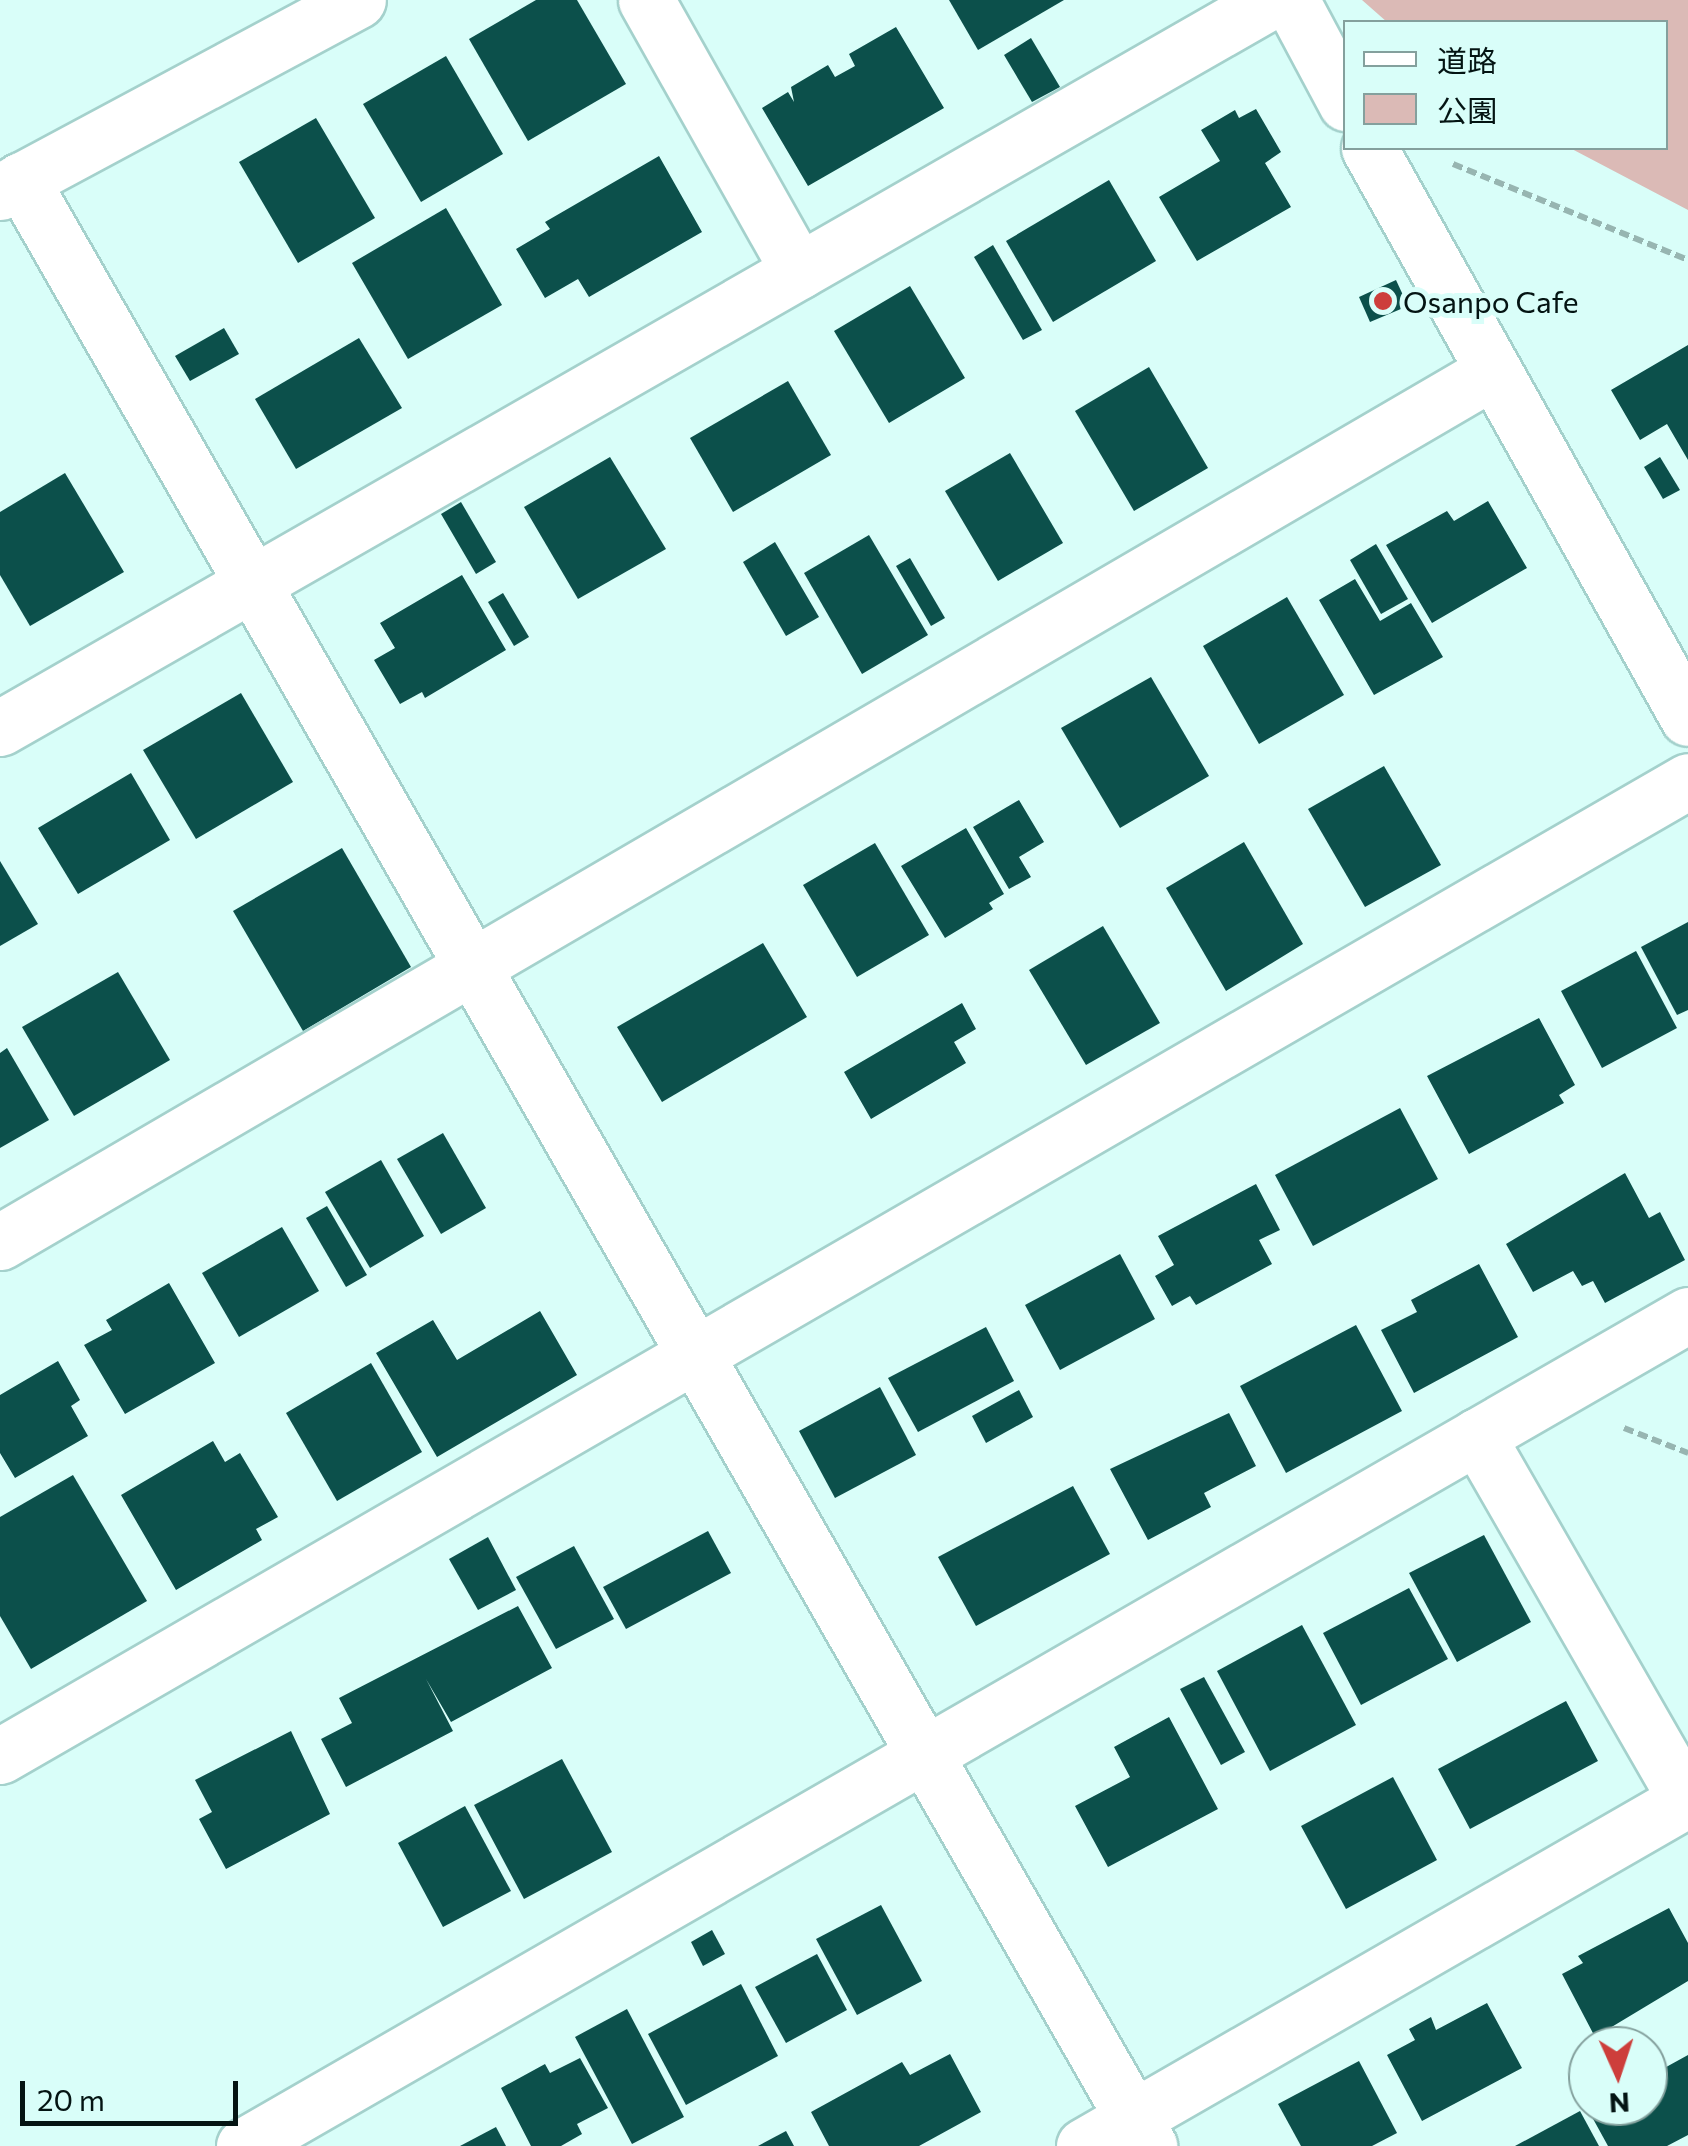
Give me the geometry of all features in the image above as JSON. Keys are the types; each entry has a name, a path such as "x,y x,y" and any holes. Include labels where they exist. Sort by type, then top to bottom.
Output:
{"street":[{"path":"358,0 11,186 254,583 1141,2132"},
{"path":"646,0 799,271"},
{"path":"0,728 1272,0"},
{"path":"1290,0 1343,97"},
{"path":"1371,150 1490,374 1688,718"},
{"path":"0,1242 1490,374"},
{"path":"0,1756 1688,780"},
{"path":"244,2146 1688,1315"},
{"path":"1084,2146 1141,2132 1687,1801 1477,1436"}],"path":[{"path":"1449,162 1688,260"}],"green space":[{"path":"1362,0 1688,0 1688,210 1574,150 1668,150 1668,20 1385,20"}],"building":[{"path":"536,0 577,0 626,84 528,141 469,39"},
{"path":"949,0 1064,0 978,50"},
{"path":"896,27 944,108 808,186 762,108 788,92 794,102 791,87 828,65 835,77 855,66 849,54"},
{"path":"1031,38 1060,87 1032,102 1004,55"},
{"path":"446,56 503,154 421,202 363,104"},
{"path":"1256,109 1281,152 1265,163 1291,207 1197,261 1159,197 1220,161 1201,130 1235,110 1239,118"},
{"path":"316,118 375,218 298,263 239,162"},
{"path":"659,156 702,232 589,297 578,279 545,298 516,249 550,229 545,222"},
{"path":"1109,180 1156,261 1053,322 1006,241"},
{"path":"446,208 502,305 408,359 352,263"},
{"path":"993,245 1042,330 1023,340 974,257"},
{"name":"Osanpo Cafe","path":"1396,280 1408,306 1370,322 1359,297"},
{"path":"910,286 965,378 889,423 834,331"},
{"path":"224,328 239,354 190,381 175,356"},
{"path":"359,338 402,408 296,469 255,399"},
{"path":"1688,345 1688,460 1667,424 1640,440 1611,390"},
{"path":"1149,367 1208,468 1134,511 1075,411"},
{"path":"788,381 831,455 733,512 690,438"},
{"path":"1010,453 1063,543 998,581 945,491"},
{"path":"610,457 666,549 578,599 524,507"},
{"path":"1660,457 1680,490 1663,499 1644,467"},
{"path":"65,473 124,572 30,626 0,575 0,512"},
{"path":"1488,501 1527,568 1432,623 1386,545 1447,511 1454,521"},
{"path":"461,502 496,562 476,574 441,514"},
{"path":"869,535 928,635 862,674 804,573"},
{"path":"775,542 819,617 786,636 743,562"},
{"path":"1376,544 1408,599 1381,614 1350,560"},
{"path":"910,558 945,618 931,626 896,566"},
{"path":"462,575 506,650 425,698 422,692 400,704 374,660 395,648 380,623"},
{"path":"1355,579 1380,621 1411,603 1443,657 1374,695 1319,600"},
{"path":"503,593 529,637 514,646 488,602"},
{"path":"1287,597 1344,695 1259,744 1203,646"},
{"path":"1151,677 1209,776 1120,828 1061,728"},
{"path":"241,693 293,782 196,839 143,750"},
{"path":"1384,766 1441,865 1365,907 1308,809"},
{"path":"131,773 170,840 78,894 38,828"},
{"path":"1019,800 1044,842 1019,857 1031,877 1009,889 973,827"},
{"path":"966,828 1004,894 989,903 993,909 945,938 901,866"},
{"path":"1244,842 1303,944 1226,991 1166,888"},
{"path":"875,843 929,935 857,977 803,885"},
{"path":"342,848 411,967 303,1031 233,911"},
{"path":"0,861 38,924 0,946"},
{"path":"1688,922 1688,1010 1677,1015 1641,947"},
{"path":"1103,926 1160,1023 1086,1065 1029,970"},
{"path":"763,943 807,1017 662,1102 617,1027"},
{"path":"1636,951 1677,1028 1602,1068 1561,991"},
{"path":"118,972 170,1060 74,1116 22,1027"},
{"path":"962,1003 976,1029 954,1042 966,1063 871,1119 844,1072"},
{"path":"1539,1018 1575,1085 1559,1095 1564,1103 1469,1154 1427,1076"},
{"path":"7,1048 49,1120 0,1148 0,1053"},
{"path":"1400,1108 1438,1179 1313,1246 1275,1175"},
{"path":"443,1133 486,1208 441,1234 397,1159"},
{"path":"381,1160 424,1236 370,1268 325,1192"},
{"path":"1625,1173 1649,1218 1660,1212 1685,1260 1605,1303 1593,1281 1582,1286 1573,1271 1533,1292 1506,1244"},
{"path":"1256,1184 1280,1230 1259,1240 1272,1264 1196,1305 1190,1296 1172,1306 1155,1276 1174,1265 1158,1236"},
{"path":"327,1206 367,1275 346,1287 306,1218"},
{"path":"282,1227 319,1291 239,1337 202,1273"},
{"path":"1120,1254 1155,1319 1060,1370 1025,1305"},
{"path":"1479,1264 1518,1337 1414,1393 1381,1330 1417,1312 1411,1300"},
{"path":"169,1283 215,1363 125,1414 84,1345 112,1330 106,1320"},
{"path":"540,1311 577,1375 437,1457 376,1353 433,1320 457,1360"},
{"path":"1356,1325 1402,1411 1286,1473 1240,1386"},
{"path":"986,1327 1014,1381 918,1432 888,1378"},
{"path":"58,1361 80,1400 71,1406 88,1436 15,1478 0,1453 0,1395"},
{"path":"371,1363 422,1452 337,1501 286,1413"},
{"path":"880,1387 916,1455 835,1498 799,1431"},
{"path":"1019,1390 1033,1417 986,1443 972,1416"},
{"path":"1229,1413 1256,1466 1204,1493 1211,1507 1148,1540 1110,1469"},
{"path":"213,1441 225,1462 240,1453 278,1517 256,1529 262,1540 176,1590 121,1495"},
{"path":"73,1475 147,1601 31,1669 0,1616 0,1517"},
{"path":"1073,1486 1110,1554 976,1626 938,1557"},
{"path":"708,1531 731,1573 626,1629 603,1587"},
{"path":"1484,1535 1531,1622 1457,1662 1409,1573"},
{"path":"488,1537 516,1590 478,1610 449,1559"},
{"path":"574,1546 614,1619 556,1649 516,1577"},
{"path":"1409,1588 1448,1659 1361,1705 1323,1633"},
{"path":"518,1606 552,1668 451,1722 426,1679 453,1731 346,1787 321,1739 352,1723 339,1698"},
{"path":"1302,1625 1356,1725 1270,1771 1217,1671"},
{"path":"1204,1677 1245,1752 1221,1765 1180,1689"},
{"path":"1566,1701 1598,1761 1470,1829 1438,1769"},
{"path":"1169,1717 1218,1809 1108,1867 1075,1806 1130,1777 1114,1747"},
{"path":"291,1731 330,1814 226,1869 199,1819 212,1812 195,1780"},
{"path":"562,1759 612,1852 524,1899 474,1805"},
{"path":"1393,1777 1437,1860 1346,1909 1301,1826"},
{"path":"465,1806 511,1891 443,1927 398,1843"},
{"path":"881,1905 922,1981 857,2015 816,1939"},
{"path":"1669,1908 1688,1943 1688,1981 1613,2026 1589,2026 1562,1974 1583,1963 1578,1956"},
{"path":"712,1930 725,1954 703,1966 691,1942"},
{"path":"817,1954 847,2010 786,2043 755,1987"},
{"path":"741,1984 778,2056 686,2105 648,2034"},
{"path":"1487,2003 1522,2068 1422,2121 1387,2055 1415,2040 1409,2029 1431,2017 1436,2030"},
{"path":"627,2009 684,2117 632,2144 575,2037"},
{"path":"950,2054 981,2112 919,2146 829,2146 811,2112 902,2062 910,2075"},
{"path":"1688,2055 1688,2135 1667,2146 1608,2146 1597,2126 1668,2126 1668,2066"},
{"path":"580,2058 608,2108 577,2124 582,2134 561,2146 531,2146 501,2088 545,2064 550,2073"},
{"path":"1359,2061 1397,2133 1372,2146 1301,2146 1278,2104"},
{"path":"1568,2117 1568,2126 1588,2126 1599,2146 1515,2146"},
{"path":"496,2127 506,2146 460,2146"},
{"path":"786,2131 794,2146 758,2146"}],"place":[{"name":"Osanpo Cafe","path":"1383,301"}]}
